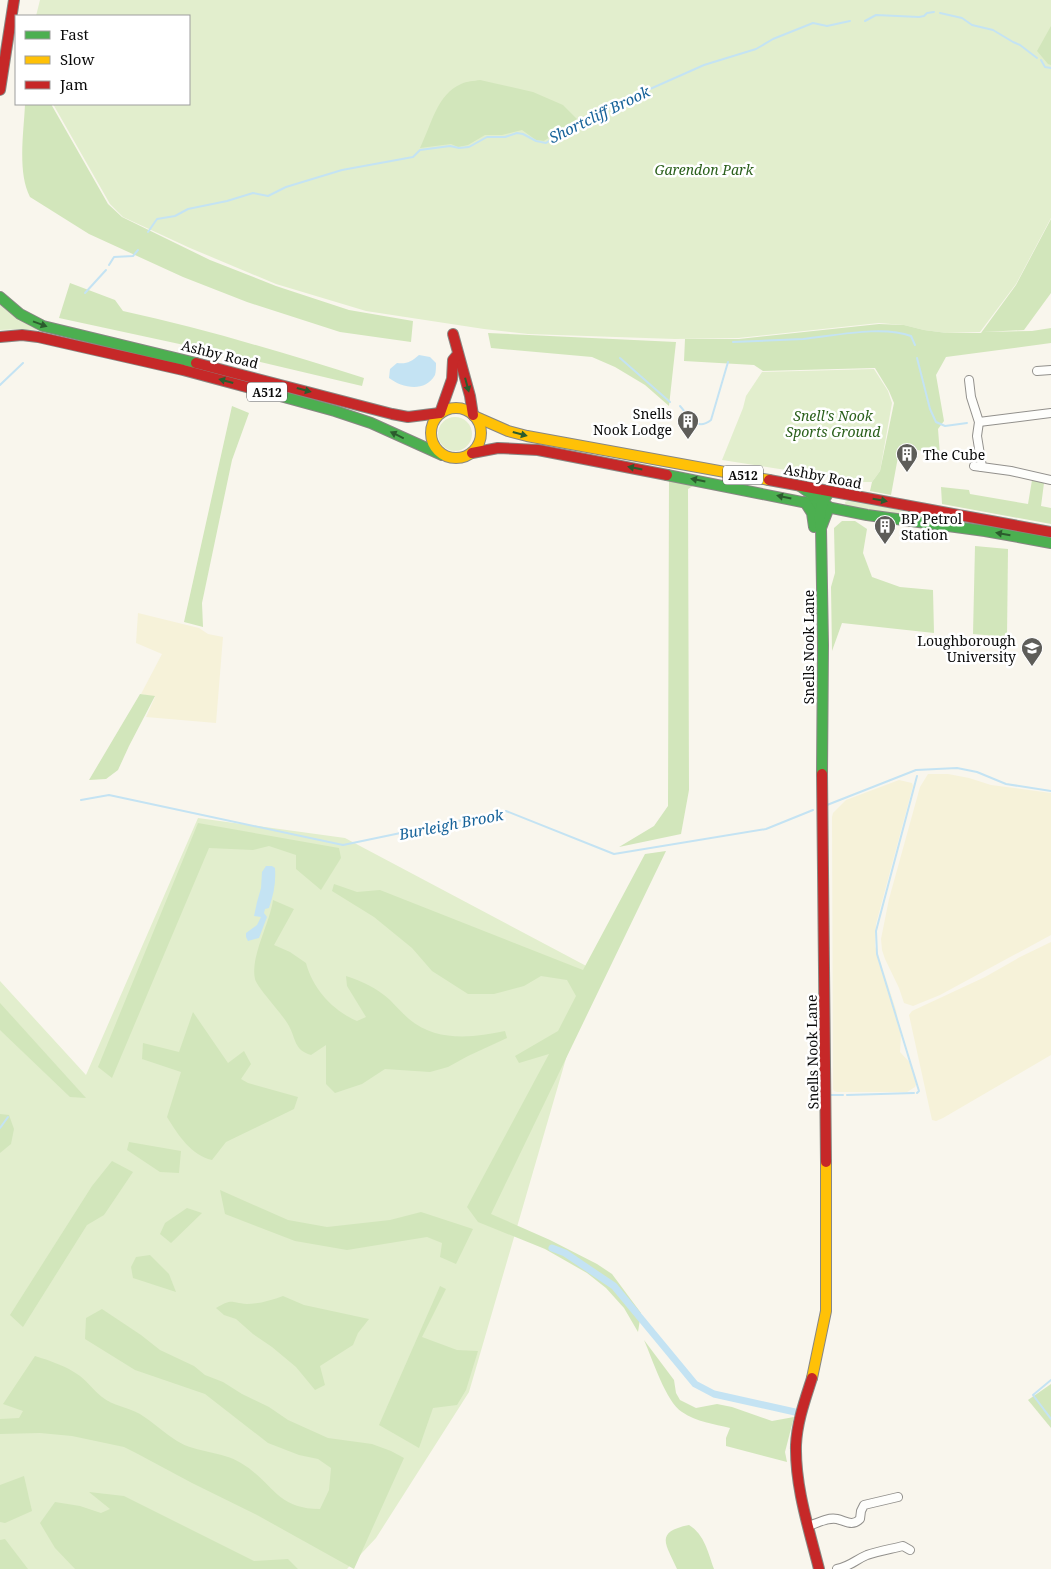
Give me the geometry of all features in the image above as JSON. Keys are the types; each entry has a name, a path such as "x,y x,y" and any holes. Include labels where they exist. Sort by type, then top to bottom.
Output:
{"main road":[{"path":"0,90 14,0"},
{"name":"Ashby Road","path":"0,297 11,309 43,326 247,375 392,414 408,417 440,413"},
{"path":"453,334 474,416 480,425 481,435 478,445 472,453 456,459 436,450 430,438 432,424 440,413 452,379 453,360 458,354"},
{"name":"Ashby Road","path":"0,337 22,335 38,337 173,367 261,390 371,423 442,454"},
{"path":"440,413 449,409 460,408 474,416"},
{"name":"Ashby Road","path":"474,416 508,431 527,436 1051,532"},
{"name":"Ashby Road","path":"472,453 498,448 528,448 805,502 824,504 867,516 985,531 1051,543"},
{"path":"800,486 824,504"},
{"name":"Snells Nook Lane","path":"819,1569 798,1474 796,1444 826,1311 826,1057 822,810 823,644 821,528 824,504 830,491"},
{"path":"805,502 812,513 816,545 821,557"}],"street":[{"path":"972,385 971,397 979,422 978,466 1051,480"},
{"path":"979,422 1051,413"},
{"path":"809,1526 830,1519 857,1523 864,1505 894,1501"},
{"path":"837,1569 853,1564 867,1556 905,1545"}],"shaded area":[{"path":"138,613 199,628 208,634 223,637 216,723 146,717 155,697 141,694 162,654 136,643"},
{"path":"928,774 948,774 991,785 1051,793 1051,935 940,995 913,1006 904,1003 885,959 881,939 889,899 920,787"},
{"path":"899,780 912,783 913,786 876,924 875,946 896,1010 901,1036 900,1052 912,1065 917,1082 915,1087 907,1092 837,1092 833,1089 832,817 833,813 846,800"},
{"path":"1051,942 1051,1055 943,1118 936,1121 932,1120 909,1015 912,1011 985,977"}],"green space":[{"name":"Garendon Park","path":"40,0 1051,0 1051,218 1016,284 980,332 947,333 904,325 879,323 738,338 675,339 528,334 366,311 276,284 190,248 123,217 110,204 54,105 190,105 190,15 36,15"},
{"path":"1051,26 1051,65 1037,51"},
{"path":"480,80 533,92 563,105 577,119 544,141 536,140 522,130 502,135 485,135 468,145 458,147 451,144 420,148 440,103 446,95 461,84"},
{"path":"25,105 52,105 108,204 122,217 210,260 276,286 349,310 413,321 411,342 340,332 247,302 183,277 89,234 30,197 26,187 22,164"},
{"path":"1051,219 1051,293 1024,330 983,332 1032,331 1051,328 1051,343 946,357 936,375 944,421 938,429 940,455 900,446 891,495 870,491 872,482 880,471 894,403 875,368 763,371 754,365 684,361 685,339 739,339 879,324 904,325 947,333 981,333 1016,285"},
{"path":"70,283 115,300 123,311 215,334 364,378 362,386 59,318"},
{"path":"0,304 17,318 37,329 0,330"},
{"path":"488,333 676,342 669,406 645,385 615,367 592,357 491,348"},
{"name":"Snell's Nook Sports Ground","path":"874,369 888,391 892,403 880,471 872,482 722,460 746,396 762,372"},
{"path":"232,406 249,413 232,460 202,603 203,627 184,622"},
{"path":"455,417 467,422 472,434 467,446 455,451 443,446 438,434 443,422"},
{"path":"669,479 691,482 693,486 688,489 689,790 681,834 619,847 654,826 668,806"},
{"path":"1032,480 1044,483 1041,506 1051,508 1051,524 942,504 941,487 969,490 970,494 1028,504"},
{"path":"845,502 1051,536 846,507"},
{"path":"842,521 855,521 867,529 863,553 872,577 900,587 933,590 934,633 842,623 832,651 831,587 835,573 834,528"},
{"path":"975,546 1008,549 1007,637 973,634"},
{"path":"140,694 155,696 118,770 106,779 89,780"},
{"path":"198,818 345,838 592,969 469,1392 376,1538 347,1569 0,1569 0,981 86,1075"},
{"path":"198,823 339,848 341,858 321,890 296,869 296,855 269,846 253,850 209,848 112,1078 98,1067"},
{"path":"666,851 491,1214 550,1240 597,1264 612,1274 641,1313 638,1332 624,1308 606,1288 587,1273 545,1249 478,1222 467,1207 549,1054 519,1063 515,1056 558,1031 576,996 567,980 541,976 524,986 494,994 468,994 432,971 412,948 374,917 332,891 334,884 357,892 380,890 583,970 645,854"},
{"path":"273,900 294,909 274,945 290,952 306,963 309,973 319,990 339,1011 357,1021 366,1017 347,986 346,976 375,988 409,1019 431,1032 443,1035 468,1036 505,1031 507,1038 448,1067 430,1072 385,1069 362,1084 335,1093 326,1084 326,1045 311,1055 301,1050 296,1044 286,1021 255,979 255,961"},
{"path":"0,1003 86,1098 70,1097 0,1030"},
{"path":"193,1012 228,1063 244,1051 251,1064 241,1079 248,1083 298,1097 294,1109 226,1142 212,1160 191,1149 167,1117 181,1072 142,1059 143,1043 179,1052"},
{"path":"0,1114 9,1115 14,1129 11,1144 0,1153"},
{"path":"129,1142 181,1151 179,1173 160,1172 127,1150"},
{"path":"112,1161 133,1172 104,1215 87,1225 23,1327 10,1315 92,1186"},
{"path":"220,1190 288,1220 327,1227 390,1220 421,1212 473,1229 456,1264 440,1257 442,1243 427,1237 347,1250 295,1241 225,1214"},
{"path":"187,1208 202,1213 171,1243 160,1234 165,1223"},
{"path":"150,1255 169,1274 176,1292 133,1278 131,1267 136,1257"},
{"path":"440,1286 446,1289 422,1337 457,1350 478,1351 466,1390 457,1405 433,1408 419,1448 379,1425"},
{"path":"283,1296 304,1305 369,1319 358,1333 353,1345 320,1366 325,1385 315,1390 296,1367 272,1347 236,1319 224,1315 216,1308 229,1302 256,1303"},
{"path":"102,1309 160,1350 194,1366 205,1375 223,1382 269,1407 288,1420 328,1438 372,1444 404,1458 354,1569 257,1515 124,1447 72,1436 40,1433 0,1434 0,1419 19,1418 23,1411 3,1404 35,1356 75,1372 106,1400 140,1414 184,1445 226,1456 241,1463 252,1470 284,1499 305,1508 320,1509 329,1490 331,1468 318,1459 299,1455 268,1443 205,1394 135,1370 85,1339 86,1318"},
{"path":"644,1340 674,1380 676,1393 680,1400 696,1408 717,1404 732,1407 772,1421 794,1417 785,1452 787,1462 726,1446 726,1438 730,1428 700,1420 682,1412 676,1407 665,1390"},
{"path":"1051,1384 1051,1428 1028,1400"},
{"path":"24,1476 32,1511 5,1523 0,1522 0,1485"},
{"path":"89,1492 124,1496 254,1561 288,1559 298,1569 75,1569 55,1548 40,1523 55,1502 80,1506 101,1513 110,1509"},
{"path":"689,1525 702,1539 714,1569 677,1569 667,1546 667,1535 671,1531"},
{"path":"5,1539 28,1569 0,1569 0,1540"}],"water":[{"path":"419,355 430,357 436,363 435,375 431,381 413,387 400,384 389,378 390,369 397,363 409,362"},
{"path":"266,866 275,868 272,898 269,908 265,909 264,913 267,917 259,938 248,941 246,933 257,925 261,917 254,916 261,888 262,872"}],"waterway":[{"name":"Shortcliff Brook","path":"865,21 876,15 919,17 934,12"},
{"name":"Shortcliff Brook","path":"940,13 962,18 972,25 993,30 1020,45 1037,58"},
{"name":"Shortcliff Brook","path":"148,232 157,219 175,216 188,209 227,201 253,193 268,196 286,187 342,170 413,157 420,150 450,146 459,148 469,147 487,137 505,137 517,133 546,143 578,121 704,65 756,49 773,39 813,23 827,26 850,21"},
{"name":"Shortcliff Brook","path":"1041,60 1045,67 1051,68"},
{"name":"Shortcliff Brook","path":"109,265 114,257 133,256 138,250"},
{"name":"Shortcliff Brook","path":"85,293 106,270"},
{"path":"733,342 803,339 858,332 886,331 911,336 915,345"},
{"path":"620,358 670,402"},
{"path":"917,358 930,409 936,422 945,426 967,423"},
{"path":"680,406 697,423 706,423 711,420 728,362"},
{"name":"Shortcliff Brook","path":"0,385 23,363"},
{"name":"Burleigh Brook","path":"827,805 916,770 957,768 977,772 1006,784 1051,791"},
{"path":"917,776 876,931 877,954 919,1091 917,1093"},
{"name":"Burleigh Brook","path":"81,800 109,795 343,845 506,811 614,854 766,829 813,810"},
{"path":"847,1095 914,1093"},
{"path":"830,1095 843,1095"},
{"path":"0,1128 8,1117"},
{"path":"552,1248 565,1253 614,1286 695,1384 714,1394 795,1412"},
{"path":"1051,1380 1033,1395 1051,1419"}],"traffic: fast":[{"path":"0,297 20,314 43,326 196,363"},
{"path":"273,394 371,423 442,455"},
{"path":"667,475 867,515 985,531 1051,543"},
{"path":"800,486 829,507 821,528"},
{"path":"822,774 823,645 820,513 824,499 830,491"},
{"path":"805,502 812,513 814,527"}],"traffic: slow":[{"path":"451,408 461,408 474,415 481,428 481,433 481,438 474,451 461,458 451,458 442,454 435,447 431,438 431,428 435,419 442,412 451,408"},
{"path":"474,416 508,431 527,436 769,480"},
{"path":"812,1378 826,1311 826,1162"}],"traffic: jam":[{"path":"0,90 14,0"},
{"path":"453,334 470,396 473,415"},
{"path":"0,337 22,335 38,337 183,370 273,394"},
{"path":"440,413 452,379 453,360 458,354"},
{"path":"196,363 392,414 408,417 440,413"},
{"path":"472,453 498,448 538,450 667,475"},
{"path":"769,480 1051,532"},
{"path":"822,774 826,1162"},
{"path":"812,1378 798,1428 796,1461 803,1508 819,1569"}],"place":[{"name":"Snells Nook Lodge","path":"688,440"},
{"name":"The Cube","path":"907,473"},
{"name":"BP Petrol Station","path":"885,545"},
{"name":"Loughborough University","path":"1032,667"}]}
